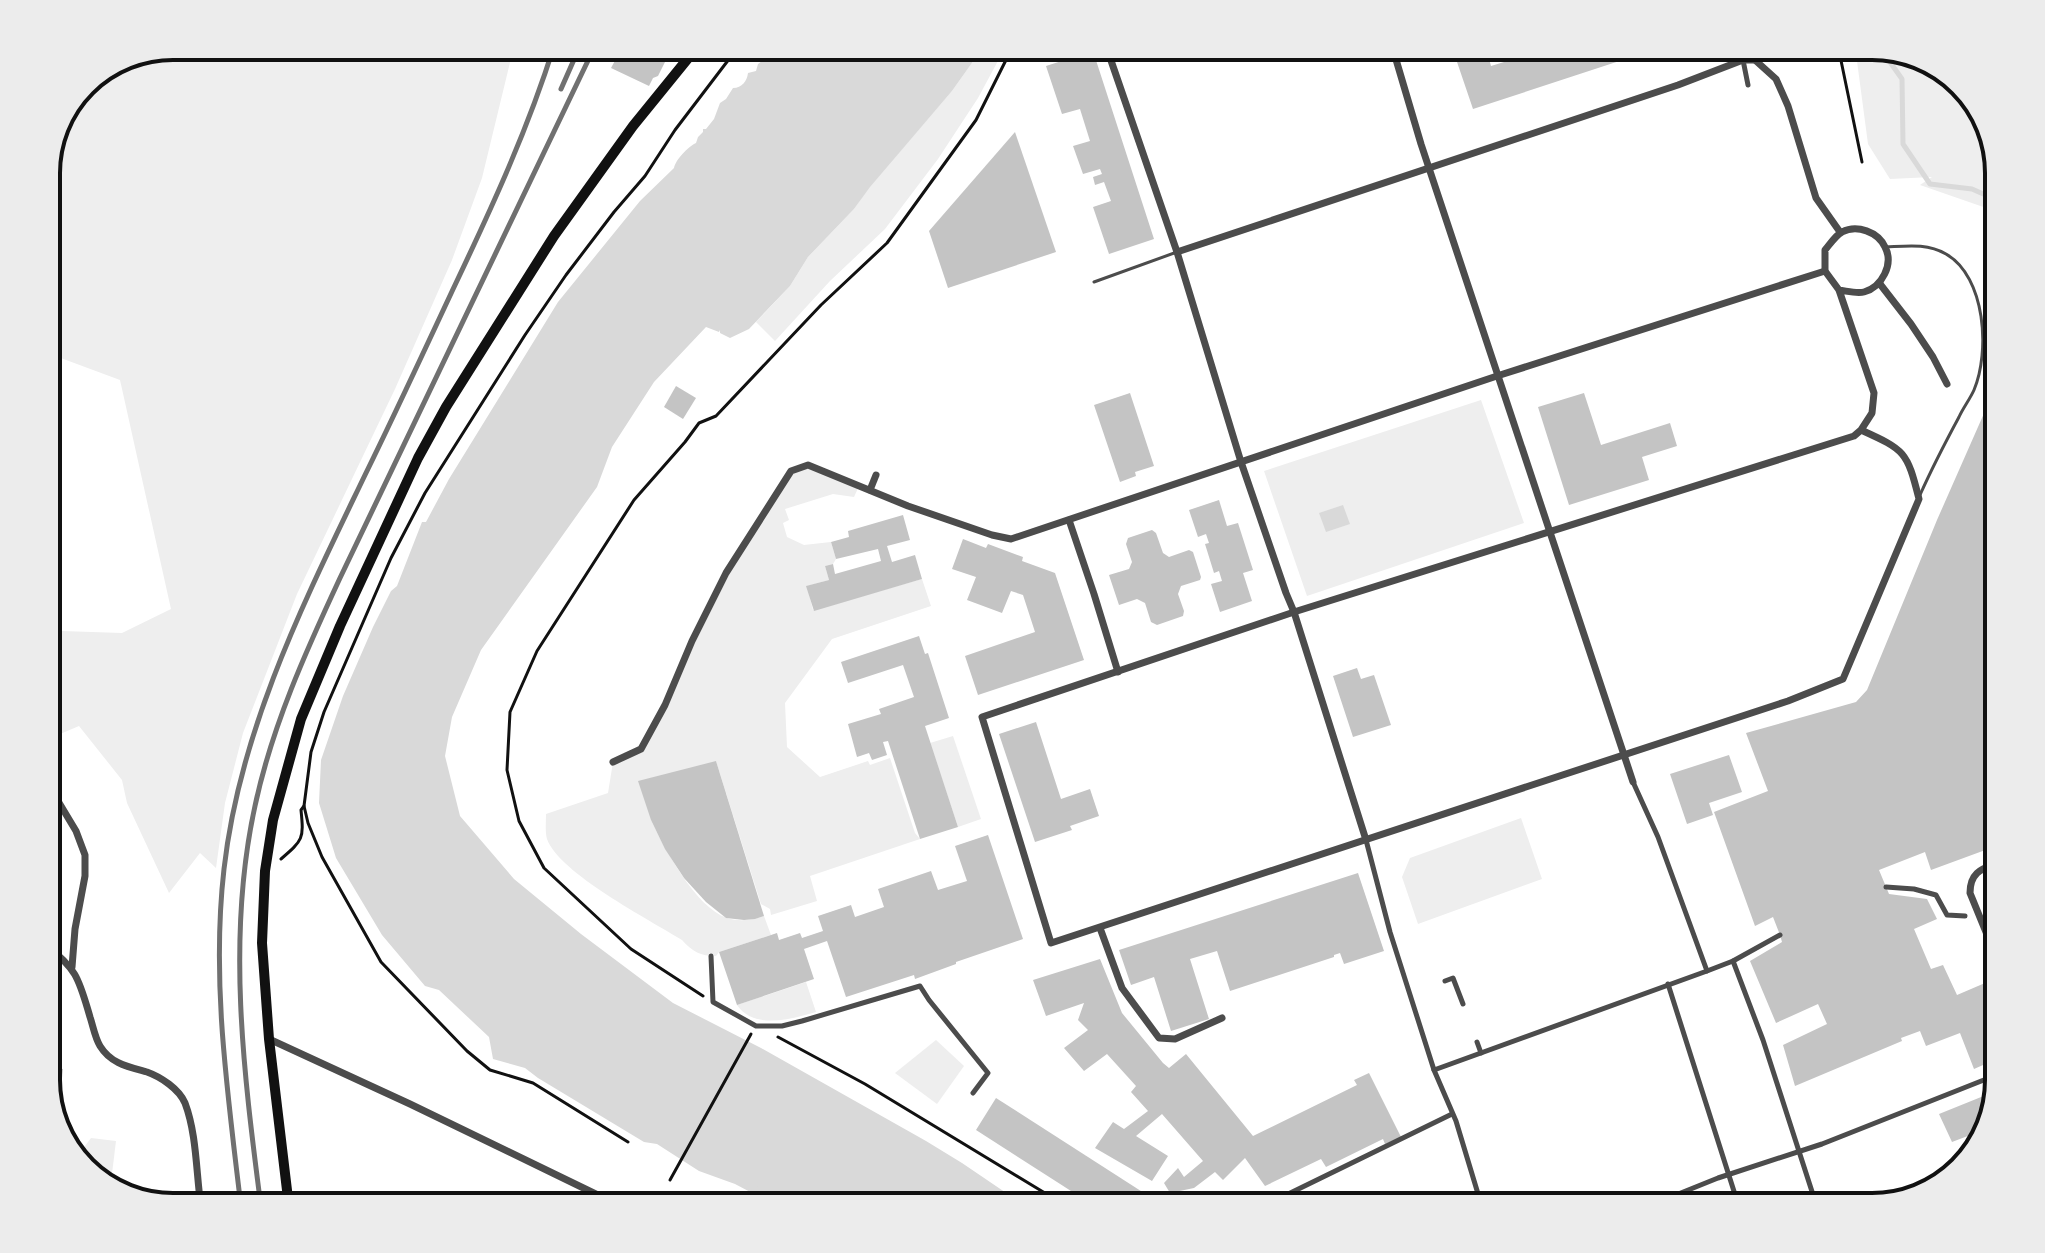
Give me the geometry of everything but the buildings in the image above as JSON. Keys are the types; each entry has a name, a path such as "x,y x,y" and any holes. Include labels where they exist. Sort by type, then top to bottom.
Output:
{"main road":[{"path":"287,1193 269,1039 262,943 265,871 276,808 301,719 340,626 418,458 469,369 554,236 633,126 687,60"}],"street":[{"path":"1111,60 1177,252 1241,462 1294,612 1366,840 1390,932 1478,1193"},
{"path":"1396,60 1497,376 1633,782 1658,837 1707,971"},
{"path":"1177,252 1678,85 1743,60 1755,60 1776,79 1788,106 1816,198 1840,232"},
{"path":"1743,60 1748,85"},
{"path":"1839,290 1862,293 1880,284 1888,267 1886,247 1869,231 1853,229 1840,232 1825,250 1825,271 1839,290 1874,393 1872,413 1854,436 1294,612 982,717 1051,943 1788,701 1843,679 1919,499 1912,471 1902,452 1861,430"},
{"path":"613,762 641,749 665,705 726,573 791,471 808,465 908,506 1002,538 1021,536 1497,376 1825,271"},
{"path":"1880,284 1926,346 1947,384"},
{"path":"870,490 876,475"},
{"path":"1069,520 1118,672"},
{"path":"60,804 76,831 85,855 85,876 75,929 72,967"},
{"path":"1985,868 1977,871 1970,882 1970,893 1985,930"},
{"path":"1886,887 1914,889 1936,895 1947,915 1965,916"},
{"path":"1100,928 1122,988 1159,1038 1175,1039 1222,1018"},
{"path":"1434,1070 1733,961 1780,935"},
{"path":"711,956 713,1002 756,1026 782,1026 920,986 988,1073 973,1093"},
{"path":"60,957 72,967 80,983 99,1046 110,1058 128,1068 167,1082 184,1100 193,1137 199,1193"},
{"path":"1733,961 1763,1040 1813,1193"},
{"path":"1445,981 1453,978 1463,1004"},
{"path":"1665,985 1734,1193"},
{"path":"269,1039 594,1193"},
{"path":"1477,1042 1481,1053"},
{"path":"1681,1193 1728,1174 1813,1147 1985,1079"},
{"path":"1291,1193 1452,1114"}],"lane":[{"path":"1886,247 1915,245 1948,255 1972,286 1981,314 1983,357 1974,390 1919,499"},
{"path":"1094,282 1177,252"}],"path":[{"path":"628,1142 533,1083 490,1070 467,1051 381,962 322,857 304,806 311,752 324,712 391,558 425,493 566,275 645,176 675,130 728,60"},
{"path":"713,1002 631,949 544,868 519,821 507,770 510,712 537,651 634,500 699,423 716,416 821,305 887,243 976,120 1006,60"},
{"path":"1841,60 1862,162"},
{"path":"265,871 299,843 303,832 301,810 304,806"},
{"path":"756,1026 865,1084 1045,1193"},
{"path":"670,1180 751,1034"}],"shaded area":[{"path":"173,60 511,60 482,178 452,260 395,389 297,594 243,733 225,803 216,868 200,853 169,893 127,803 122,780 79,726 60,734 60,632 122,633 171,609 120,380 60,358 60,166 72,123 83,104 99,88 137,66"},
{"path":"763,60 974,60 854,209 808,257 790,286 749,329 730,338 720,330 706,327 654,382 612,447 597,487 481,650 452,717 445,756 460,816 514,879 581,934 673,1003 761,1048 926,1141 1006,1193 752,1193 699,1171 657,1144 644,1142 525,1068 493,1059 489,1037 439,990 425,986 382,935 336,858 319,803 321,760 343,696 373,627 391,591 397,586 422,522 426,522 449,479 558,302 640,201 696,143 703,129 714,119 720,103 733,88 745,81 748,73 756,71"},
{"path":"974,60 998,60 938,159 885,229 830,281 775,341 756,322 790,286 808,257 854,209 869,187 952,91"},
{"path":"1857,60 1901,64 1928,75 1957,99 1973,123 1983,151 1985,208 1920,185 1932,177 1890,179 1868,144"},
{"path":"1481,400 1524,523 1307,596 1264,471"},
{"path":"808,465 859,486 854,497 833,494 785,509 789,520 783,523 787,537 804,545 831,542 836,559 833,564 825,566 829,580 807,586 813,610 922,579 931,606 832,639 785,703 787,747 820,777 868,761 870,765 890,758 915,833 920,839 810,876 817,901 771,915 770,909 761,904 716,761 651,820 682,876 704,902 727,918 746,920 764,916 771,935 719,952 716,956 705,955 607,895 569,866 547,839 546,814 608,793 613,762 641,749 726,573 791,471"},
{"path":"1343,505 1350,524 1326,532 1319,513"},
{"path":"953,736 981,819 958,827 930,743"},
{"path":"1521,818 1542,879 1418,924 1402,877 1410,858"},
{"path":"806,982 816,1012 763,1020 744,1013 737,1005"},
{"path":"936,1040 964,1066 937,1104 895,1073"},
{"path":"91,1138 116,1141 112,1174 99,1165 83,1148"}],"waterway":[{"path":"1890,62 1902,79 1903,144 1930,184 1972,189 1985,195"},
{"path":"755,1188 756,1193"}],"railway":[{"path":"239,1193 223,1038 219,954 224,869 244,766 298,617 496,197 549,60"},
{"path":"561,89 574,60"},
{"path":"259,1193 244,1057 240,956 246,856 262,776 291,689 327,605 588,60"}]}
